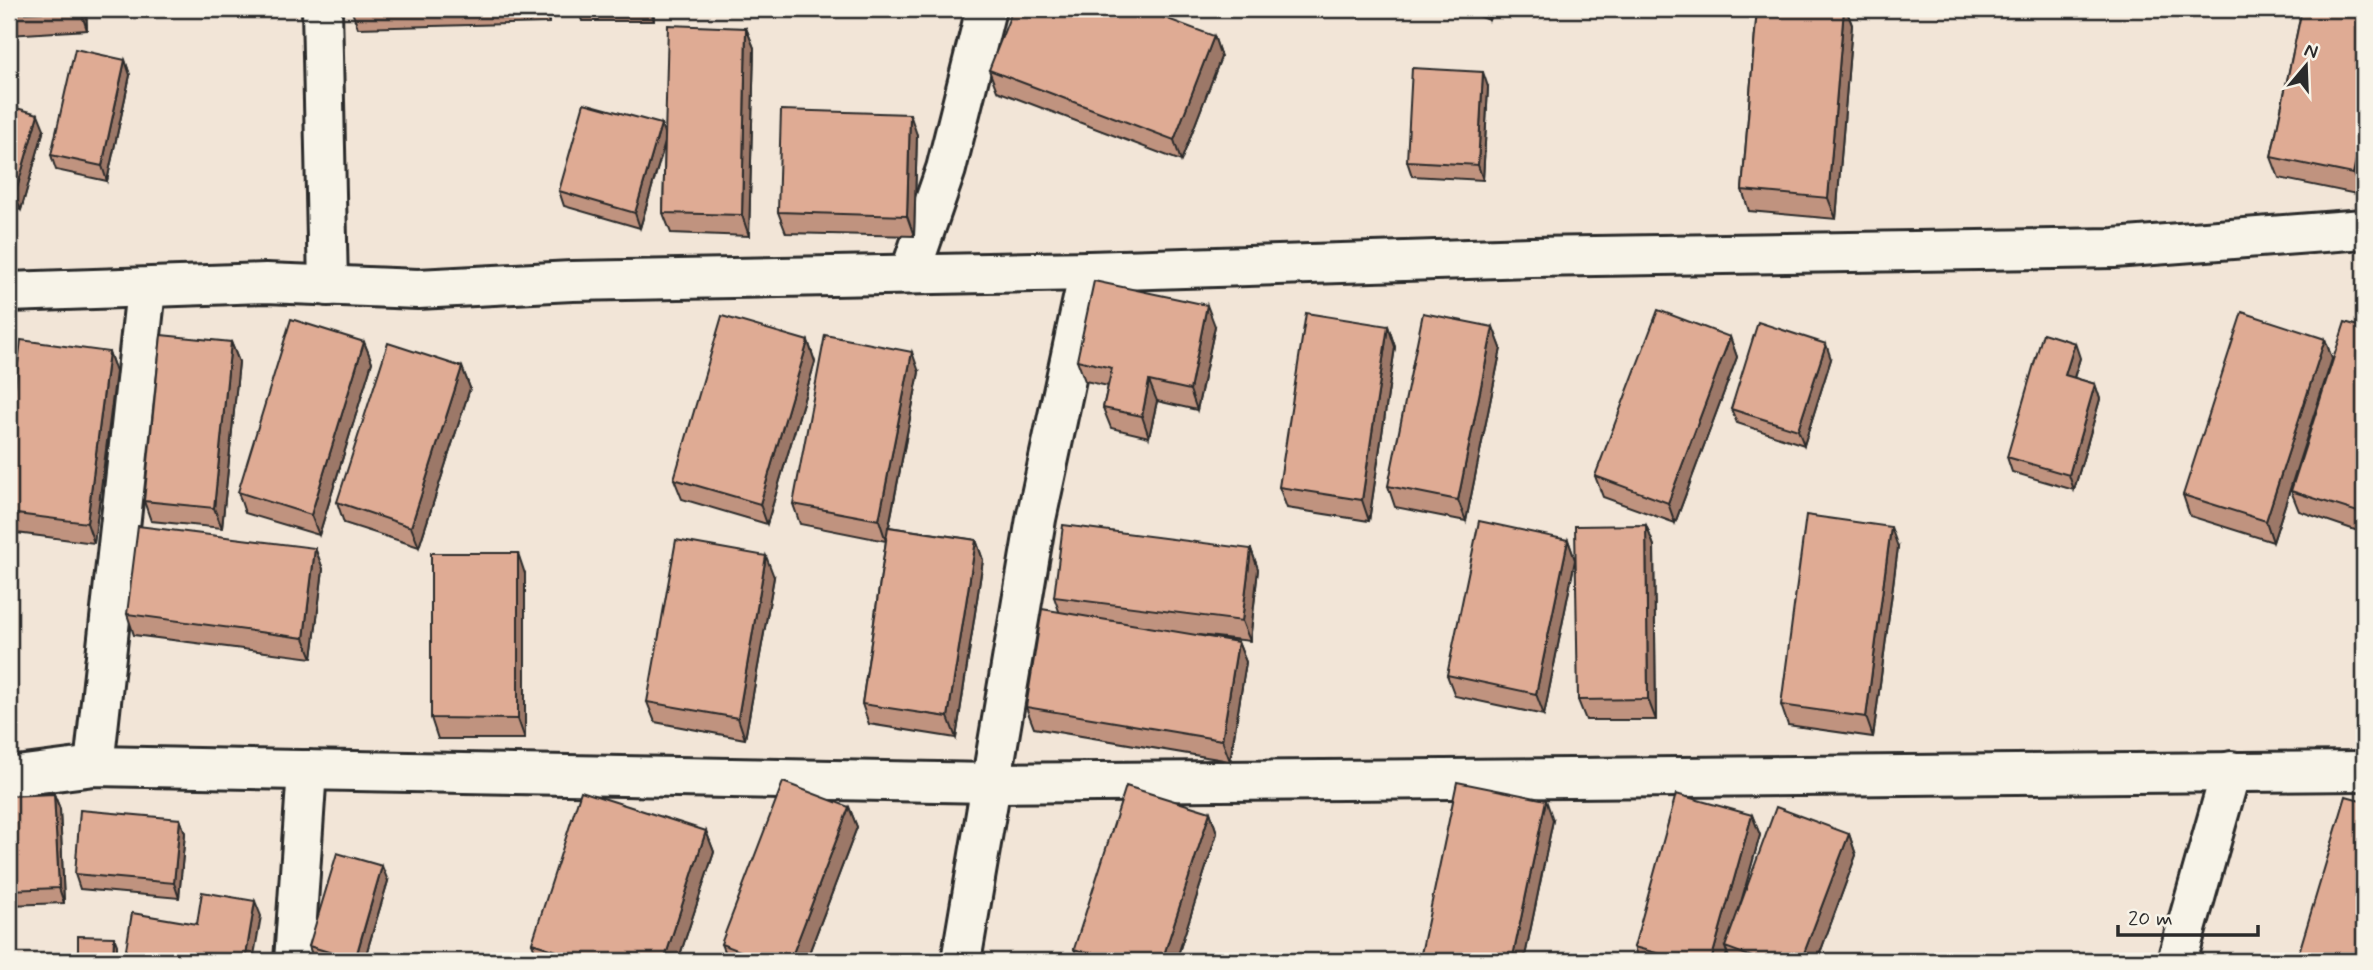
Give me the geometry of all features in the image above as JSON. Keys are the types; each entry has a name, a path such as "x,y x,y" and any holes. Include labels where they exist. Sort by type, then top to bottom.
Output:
{"street":[{"path":"322,9 328,286"},
{"path":"910,273 946,169 986,9"},
{"path":"9,292 266,283 418,289 572,281 1089,271 1531,257 2114,248 2364,229"},
{"path":"961,961 1036,519 1089,271"},
{"path":"94,766 146,289"},
{"path":"9,777 94,766 990,783 2364,771"},
{"path":"293,961 307,770"},
{"path":"2177,961 2231,771"}],"building":[{"path":"9,9 80,9 80,10 9,14"},
{"path":"1013,9 1141,9 1214,36 1174,140 989,70"},
{"path":"1757,9 1844,9 1828,198 1742,190"},
{"path":"2302,9 2364,9 2364,121 2353,174 2271,157"},
{"path":"668,25 746,28 742,215 663,213"},
{"path":"75,49 125,60 102,166 51,155"},
{"path":"1412,68 1483,72 1478,165 1407,161"},
{"path":"584,103 661,124 635,213 559,191"},
{"path":"9,106 38,114 15,195 9,194"},
{"path":"781,110 910,114 907,216 778,212"},
{"path":"1094,281 1207,305 1190,390 1149,381 1142,416 1103,408 1112,368 1077,360"},
{"path":"1658,310 1730,337 1668,503 1595,476"},
{"path":"2242,312 2325,339 2266,521 2183,495"},
{"path":"1306,313 1388,326 1362,500 1279,487"},
{"path":"1423,313 1493,327 1458,500 1388,486"},
{"path":"722,316 808,341 760,504 674,479"},
{"path":"291,319 364,342 311,515 238,492"},
{"path":"1758,322 1826,344 1798,430 1731,409"},
{"path":"2345,322 2364,328 2364,514 2291,491"},
{"path":"2043,333 2075,343 2065,375 2095,384 2069,475 2007,457"},
{"path":"161,335 231,342 214,508 144,501"},
{"path":"825,335 912,352 879,520 793,504"},
{"path":"21,340 109,352 87,523 9,513 9,436"},
{"path":"388,343 462,367 411,527 337,502"},
{"path":"1806,515 1891,527 1866,717 1781,705"},
{"path":"1479,521 1568,540 1536,694 1447,675"},
{"path":"1063,525 1251,549 1242,621 1054,597"},
{"path":"1646,525 1648,699 1578,700 1575,526"},
{"path":"138,526 315,548 304,638 127,614"},
{"path":"888,527 976,540 948,717 862,704"},
{"path":"676,540 766,556 738,718 647,702"},
{"path":"431,553 518,553 518,719 431,718"},
{"path":"1042,609 1238,642 1222,740 1026,707"},
{"path":"783,782 849,807 790,961 767,961 721,944"},
{"path":"1457,782 1546,800 1512,961 1458,961 1421,954"},
{"path":"1126,786 1210,812 1162,961 1113,961 1074,949"},
{"path":"581,791 706,831 664,961 588,961 532,943"},
{"path":"54,794 59,888 9,890 9,796"},
{"path":"1676,794 1752,815 1711,961 1686,961 1634,947"},
{"path":"2346,796 2364,801 2364,961 2297,959"},
{"path":"1776,807 1849,834 1801,961 1763,961 1725,947"},
{"path":"80,810 180,819 174,883 75,874"},
{"path":"337,853 382,866 355,960 309,946"},
{"path":"202,892 255,901 245,961 124,961 132,913 197,924"},
{"path":"78,936 114,937 113,961 78,961"}]}
